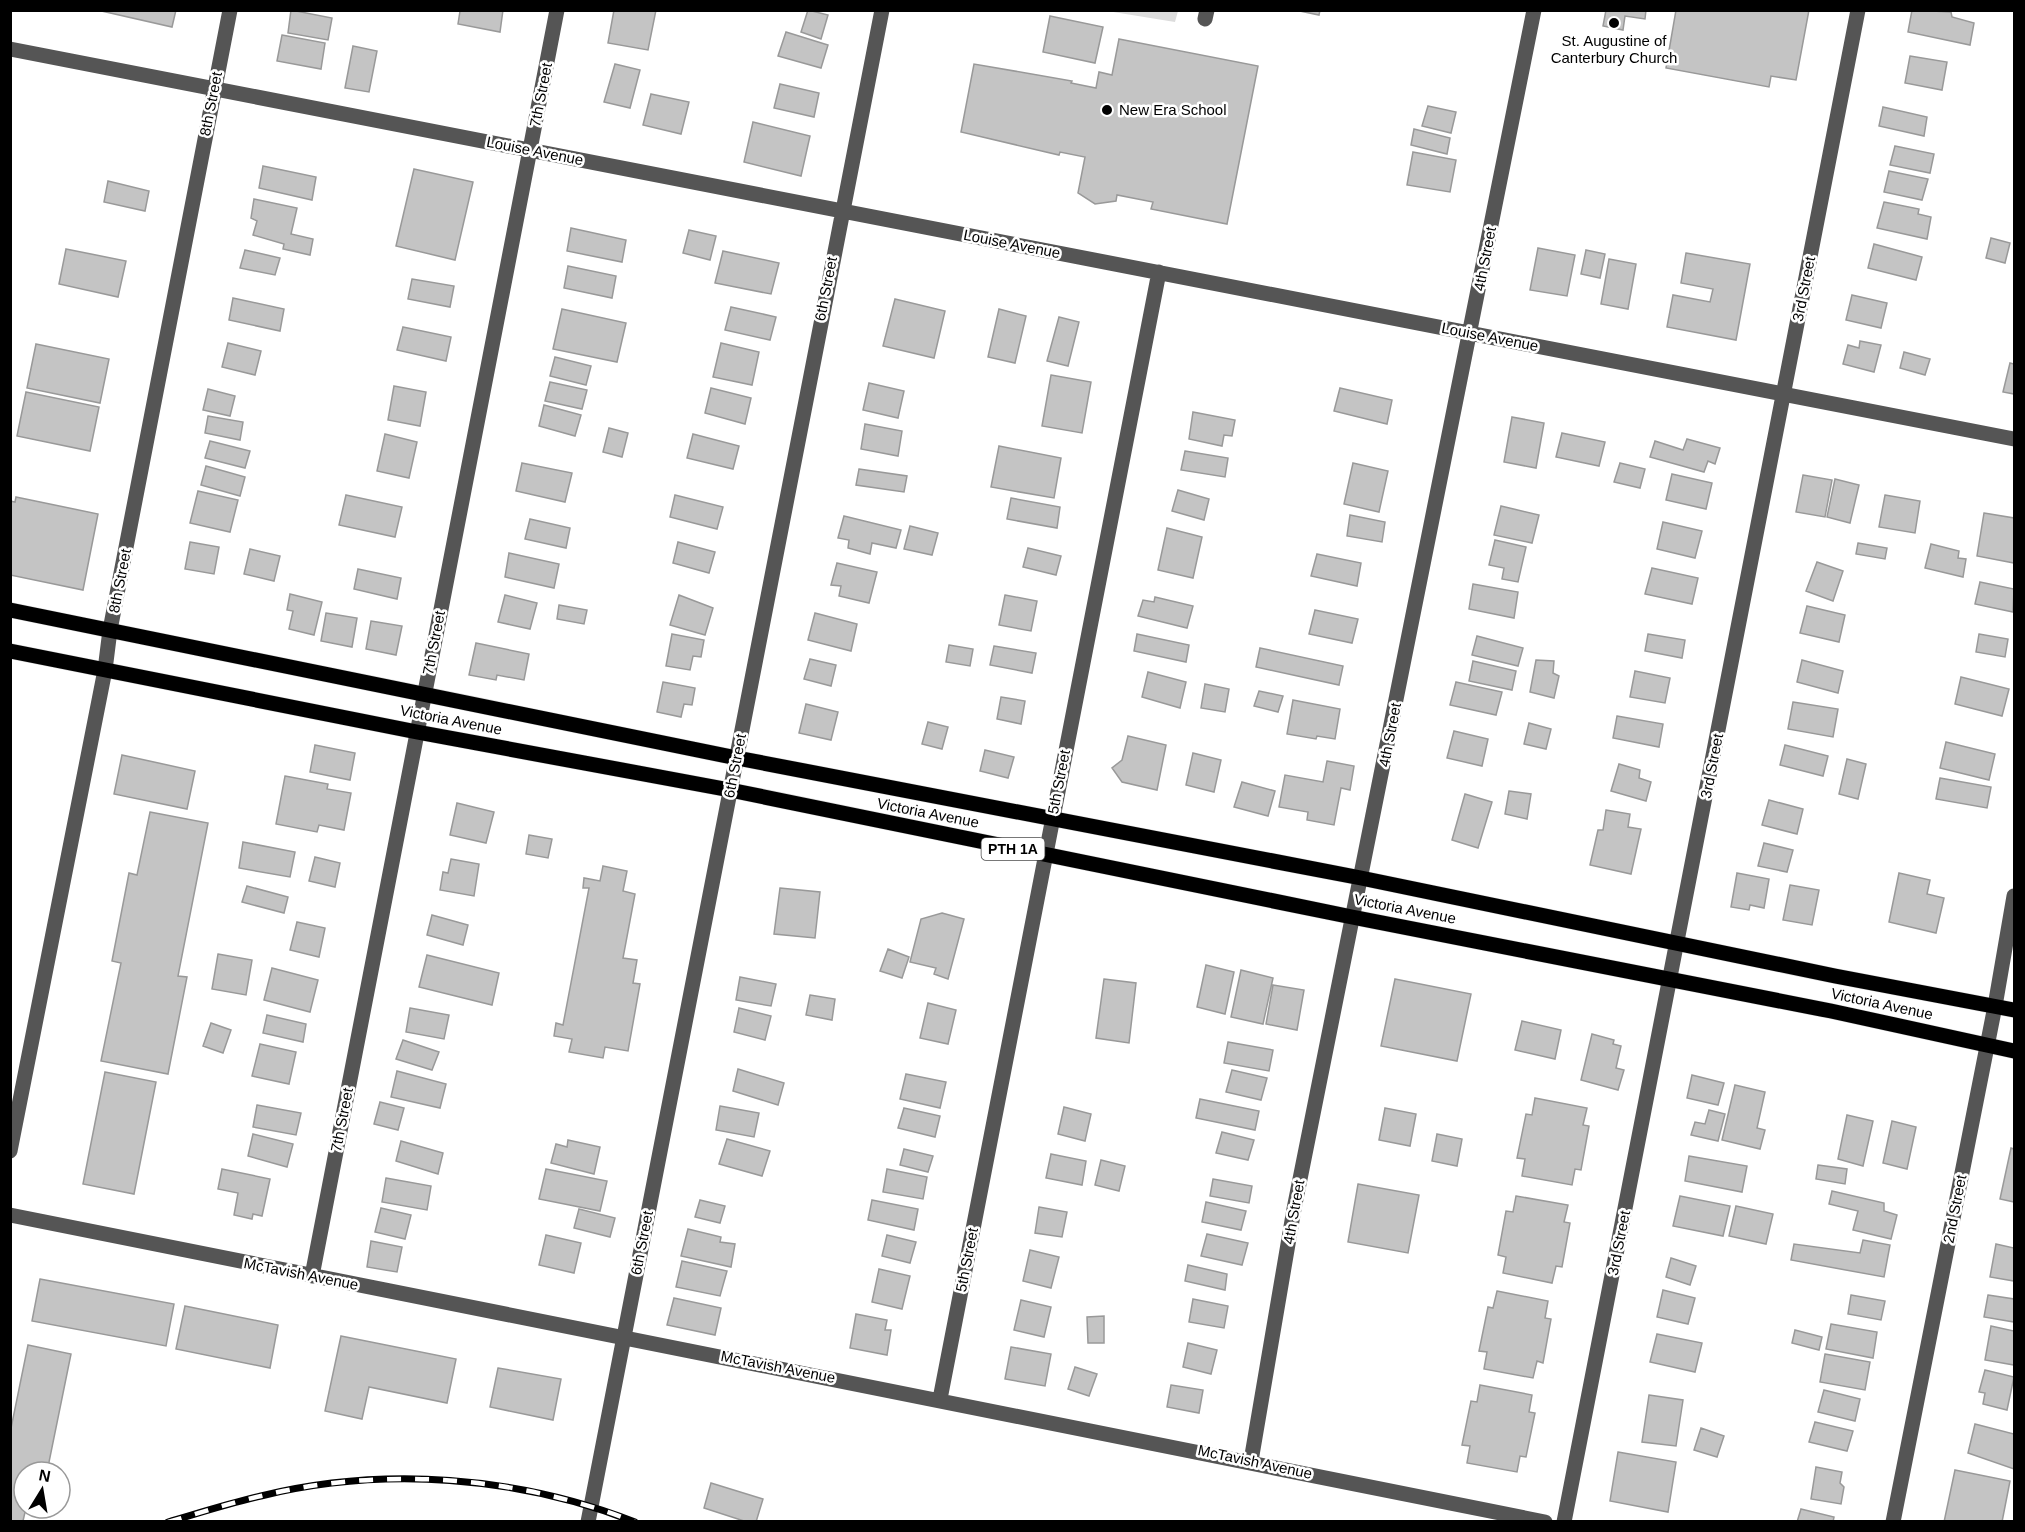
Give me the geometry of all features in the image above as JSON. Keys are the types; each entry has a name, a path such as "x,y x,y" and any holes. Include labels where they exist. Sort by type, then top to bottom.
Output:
{"main road":[{"name":"Victoria Avenue","path":"10,610 737,758 1361,878 1678,941 1835,976 2014,1010"},
{"name":"Victoria Avenue","path":"10,651 417,732 730,790 1352,918 1671,979 2014,1051"}],"street":[{"name":"8th Street","path":"10,1151 105,670 230,10"},
{"name":"7th Street","path":"312,1276 557,10"},
{"name":"6th Street","path":"588,1521 841,211 882,10"},
{"name":"4th Street","path":"1251,1461 1294,1209 1534,10"},
{"name":"3rd Street","path":"1564,1521 1858,10"},
{"name":"Louise Avenue","path":"10,49 2014,439"},
{"name":"5th Street","path":"940,1399 1159,272"},
{"name":"2nd Street","path":"1893,1521 1995,1006 2014,897"},
{"name":"McTavish Avenue","path":"10,1215 1545,1521"}],"shaded area":[{"path":"1107,11 1178,11 1175,22"}],"building":[{"path":"97,10 176,10 172,27"},
{"path":"291,10 332,18 328,40 288,33"},
{"path":"457,10 503,10 500,32 458,24 460,11"},
{"path":"614,10 656,10 648,50 608,43"},
{"path":"808,10 828,15 821,39 801,32"},
{"path":"1295,10 1320,10 1319,15"},
{"name":"St. Augustine of Canterbury Church","path":"1606,10 1646,10 1645,19 1625,16 1623,30 1603,26"},
{"path":"1676,10 1809,10 1796,80 1771,76 1769,87 1666,68"},
{"path":"1912,10 1951,12 1952,17 1974,23 1970,45 1908,32"},
{"path":"1050,16 1103,27 1095,63 1043,52"},
{"path":"786,32 828,45 821,68 778,56"},
{"path":"282,35 325,43 321,69 277,61"},
{"name":"New Era School","path":"1119,39 1258,66 1227,224 1151,209 1153,202 1117,195 1116,201 1095,204 1078,193 1085,157 1060,152 1059,155 961,132 974,64 1072,81 1071,83 1096,88 1099,72 1112,75"},
{"path":"353,46 377,51 369,92 345,88"},
{"path":"1910,56 1947,62 1942,90 1905,83"},
{"path":"615,64 640,70 630,108 604,102"},
{"path":"780,84 819,93 814,117 774,108"},
{"path":"651,94 689,102 681,134 643,125"},
{"path":"1428,106 1456,112 1451,133 1422,126"},
{"path":"1883,107 1927,117 1924,136 1879,126"},
{"path":"753,122 810,136 801,176 744,162"},
{"path":"1414,129 1450,138 1447,154 1411,145"},
{"path":"1895,146 1934,154 1930,173 1890,165"},
{"path":"1413,152 1456,160 1450,192 1407,185"},
{"path":"263,166 316,177 312,200 259,188"},
{"path":"414,169 473,182 455,260 396,246"},
{"path":"1889,171 1928,179 1922,200 1884,192"},
{"path":"108,181 149,191 145,211 104,202"},
{"path":"254,199 297,208 291,234 313,239 310,255 283,249 284,244 253,235 257,221 251,218"},
{"path":"1884,202 1919,209 1918,214 1931,217 1927,239 1877,228"},
{"path":"571,228 626,240 622,262 567,251"},
{"path":"689,230 716,236 710,260 683,253"},
{"path":"1991,238 2010,243 2005,263 1986,258"},
{"path":"1874,244 1922,257 1916,280 1868,268"},
{"path":"1538,248 1575,255 1567,296 1530,290"},
{"path":"66,249 126,261 118,297 59,284"},
{"path":"245,250 280,258 275,275 240,268"},
{"path":"1586,250 1605,254 1600,278 1581,274"},
{"path":"723,251 779,263 771,294 715,283"},
{"path":"1686,253 1750,264 1736,340 1667,327 1673,295 1710,302 1713,289 1681,283"},
{"path":"1609,259 1636,264 1628,309 1601,304"},
{"path":"568,266 616,276 612,298 564,288"},
{"path":"412,279 454,286 450,307 408,299"},
{"path":"1852,295 1887,303 1881,328 1846,320"},
{"path":"233,298 284,309 280,331 229,320"},
{"path":"895,299 945,311 934,358 883,346"},
{"path":"731,307 776,317 770,340 725,330"},
{"path":"562,309 626,323 617,362 553,349"},
{"path":"999,309 1026,316 1015,363 988,357"},
{"path":"1059,317 1079,322 1068,366 1047,361"},
{"path":"403,327 451,337 446,361 397,350"},
{"path":"1860,341 1881,345 1874,372 1843,364 1848,345 1859,348"},
{"path":"228,343 261,351 255,375 222,367"},
{"path":"721,343 759,352 752,385 713,377"},
{"path":"36,344 109,359 100,403 27,388"},
{"path":"1904,352 1930,359 1925,375 1900,368"},
{"path":"555,357 591,366 586,385 550,376"},
{"path":"2010,363 2014,364 2014,394 2003,392"},
{"path":"1051,375 1091,382 1082,433 1042,426"},
{"path":"550,382 587,390 582,409 545,401"},
{"path":"869,383 904,391 898,418 863,410"},
{"path":"394,386 426,392 420,426 388,420"},
{"path":"711,388 751,398 745,424 705,413"},
{"path":"1340,388 1392,400 1387,424 1334,411"},
{"path":"208,389 235,396 230,416 203,410"},
{"path":"26,392 99,407 90,451 17,436"},
{"path":"544,405 581,415 575,436 539,426"},
{"path":"1193,412 1235,420 1232,436 1224,435 1222,446 1189,439"},
{"path":"208,416 243,422 240,440 205,433"},
{"path":"1512,417 1544,423 1536,468 1504,462"},
{"path":"865,424 902,431 898,456 861,449"},
{"path":"609,428 628,433 622,457 603,452"},
{"path":"1562,433 1605,442 1599,466 1556,457"},
{"path":"385,434 417,442 409,478 377,471"},
{"path":"693,434 739,446 733,469 687,458"},
{"path":"1687,439 1720,448 1715,464 1708,461 1704,472 1650,457 1655,441 1683,450"},
{"path":"210,441 250,451 245,468 205,458"},
{"path":"999,446 1061,458 1054,498 991,487"},
{"path":"1185,451 1228,458 1225,477 1181,470"},
{"path":"522,463 572,473 565,502 516,491"},
{"path":"1353,463 1388,471 1379,512 1344,504"},
{"path":"1620,463 1645,469 1640,488 1614,482"},
{"path":"206,466 245,477 240,496 201,485"},
{"path":"859,469 907,476 904,492 856,485"},
{"path":"1672,474 1712,483 1706,509 1666,500"},
{"path":"1803,475 1832,480 1825,517 1796,512"},
{"path":"1835,479 1859,485 1850,523 1827,517"},
{"path":"1178,490 1209,499 1204,520 1172,511"},
{"path":"198,491 238,500 230,532 190,523"},
{"path":"346,495 402,507 395,537 339,525"},
{"path":"675,495 723,507 717,529 670,517"},
{"path":"1885,495 1920,501 1915,533 1879,527"},
{"path":"16,497 98,514 83,590 10,575 10,501 15,502"},
{"path":"1011,498 1060,507 1057,528 1007,519"},
{"path":"1501,506 1539,515 1532,543 1494,535"},
{"path":"1984,513 2014,518 2014,563 1977,556"},
{"path":"1350,515 1385,522 1382,542 1347,536"},
{"path":"844,516 901,530 896,548 872,543 870,554 848,548 849,540 838,538"},
{"path":"530,519 570,528 566,548 525,539"},
{"path":"1663,522 1702,531 1695,558 1657,549"},
{"path":"910,526 938,533 932,555 904,549"},
{"path":"1167,528 1202,537 1193,578 1158,570"},
{"path":"1495,540 1526,547 1518,582 1502,579 1504,568 1489,565"},
{"path":"190,542 219,547 214,574 185,569"},
{"path":"678,542 715,552 709,573 673,563"},
{"path":"1858,543 1887,548 1885,559 1856,554"},
{"path":"1931,544 1959,551 1958,558 1966,559 1963,577 1925,568"},
{"path":"1028,548 1061,556 1056,575 1023,567"},
{"path":"250,549 280,556 274,581 244,574"},
{"path":"509,553 559,564 554,588 505,577"},
{"path":"1317,554 1361,563 1357,586 1311,576"},
{"path":"1817,562 1843,571 1833,601 1806,591"},
{"path":"837,563 877,572 869,603 839,596 841,586 831,585"},
{"path":"1652,568 1698,578 1692,604 1645,594"},
{"path":"358,569 401,578 397,599 354,589"},
{"path":"1980,582 2014,589 2013,612 1975,604"},
{"path":"1473,584 1518,592 1514,618 1469,609"},
{"path":"290,594 322,602 314,635 289,629 293,611 287,610"},
{"path":"505,595 537,603 530,629 498,622"},
{"path":"679,595 713,608 705,635 670,625"},
{"path":"1005,595 1037,601 1031,631 999,625"},
{"path":"1155,597 1193,606 1187,628 1138,616 1143,600 1154,602"},
{"path":"559,605 587,610 584,624 557,619"},
{"path":"1807,606 1845,615 1839,642 1800,633"},
{"path":"1315,610 1358,619 1352,643 1309,634"},
{"path":"326,613 357,618 352,647 321,641"},
{"path":"815,613 857,624 851,651 808,640"},
{"path":"371,621 402,626 396,655 366,649"},
{"path":"672,634 704,640 701,657 693,656 690,670 666,666"},
{"path":"1137,634 1189,645 1186,662 1134,651"},
{"path":"1648,634 1685,640 1682,658 1645,651"},
{"path":"1979,634 2008,639 2005,657 1976,652"},
{"path":"1477,636 1523,648 1518,666 1472,655"},
{"path":"476,643 529,654 524,680 497,675 496,680 469,675"},
{"path":"949,645 973,649 970,666 946,662"},
{"path":"994,646 1036,653 1032,673 990,665"},
{"path":"1260,648 1343,666 1339,685 1256,667"},
{"path":"810,659 836,665 831,686 804,679"},
{"path":"1536,660 1554,661 1553,673 1559,676 1554,698 1530,692"},
{"path":"1802,660 1843,671 1838,693 1797,682"},
{"path":"1473,661 1516,671 1512,690 1469,681"},
{"path":"1635,671 1670,678 1665,703 1630,697"},
{"path":"1148,672 1186,682 1180,708 1142,697"},
{"path":"1961,677 2009,689 2002,716 1955,704"},
{"path":"663,682 695,688 692,705 684,704 681,717 657,712"},
{"path":"1456,682 1502,692 1496,715 1450,705"},
{"path":"1205,684 1229,689 1225,712 1201,708"},
{"path":"1259,691 1283,696 1278,712 1254,706"},
{"path":"1001,697 1025,701 1021,724 997,719"},
{"path":"1293,700 1340,709 1335,739 1317,736 1316,739 1287,734"},
{"path":"1793,702 1838,709 1833,737 1788,729"},
{"path":"806,704 838,712 831,740 799,733"},
{"path":"1617,716 1663,724 1659,747 1613,738"},
{"path":"928,722 948,727 942,749 922,744"},
{"path":"1529,723 1551,729 1546,749 1524,744"},
{"path":"1454,731 1488,739 1482,766 1447,758"},
{"path":"1128,736 1166,745 1157,790 1122,782 1112,768 1122,760"},
{"path":"1946,742 1995,754 1989,780 1940,768"},
{"path":"315,745 355,753 350,780 310,772"},
{"path":"1785,745 1828,756 1823,776 1780,765"},
{"path":"985,750 1014,757 1008,778 980,771"},
{"path":"1193,753 1221,760 1214,792 1186,785"},
{"path":"122,755 195,771 187,809 114,794"},
{"path":"1847,759 1866,764 1858,799 1839,794"},
{"path":"1327,761 1354,766 1350,790 1341,788 1334,825 1307,820 1308,812 1279,807 1285,775 1323,782"},
{"path":"1619,764 1640,770 1639,778 1651,782 1646,801 1611,791"},
{"path":"285,776 328,784 327,789 351,793 344,830 319,825 317,832 276,824"},
{"path":"1940,778 1991,787 1987,808 1936,799"},
{"path":"1242,782 1275,791 1268,816 1234,807"},
{"path":"1509,791 1531,794 1527,819 1505,814"},
{"path":"1465,794 1492,802 1478,848 1452,840"},
{"path":"1769,800 1803,809 1797,834 1762,825"},
{"path":"457,803 494,812 486,843 450,835"},
{"path":"1606,810 1630,814 1628,827 1641,829 1631,874 1590,865 1598,830 1603,830"},
{"path":"150,812 208,823 178,976 187,977 168,1074 101,1061 121,963 112,961 129,873 137,875"},
{"path":"529,835 552,839 548,858 526,854"},
{"path":"243,842 295,852 290,877 239,868"},
{"path":"1764,843 1793,850 1787,872 1758,866"},
{"path":"315,857 340,863 335,887 309,881"},
{"path":"451,859 479,864 474,896 440,890 443,872 448,873"},
{"path":"603,866 627,871 623,891 635,894 623,958 637,960 633,983 640,984 628,1051 605,1047 603,1058 569,1052 572,1039 554,1036 556,1023 563,1025 589,888 583,888 584,878 600,881"},
{"path":"1737,873 1769,879 1764,908 1750,905 1749,910 1731,907"},
{"path":"1899,873 1930,880 1927,894 1944,898 1936,933 1889,922"},
{"path":"1790,885 1819,890 1812,925 1783,920"},
{"path":"247,886 288,897 284,913 242,902"},
{"path":"780,888 820,892 815,938 774,934"},
{"path":"942,913 964,919 948,979 934,974 936,968 910,962 921,919"},
{"path":"432,915 468,925 463,945 427,935"},
{"path":"297,922 325,928 319,957 290,950"},
{"path":"888,949 909,957 902,978 880,971"},
{"path":"218,954 252,960 246,995 212,989"},
{"path":"427,955 499,973 492,1005 419,987"},
{"path":"1206,965 1234,972 1225,1014 1197,1007"},
{"path":"272,968 318,980 310,1012 264,1000"},
{"path":"1241,970 1273,978 1263,1024 1231,1017"},
{"path":"740,977 776,984 771,1006 736,1000"},
{"path":"1104,979 1136,983 1129,1043 1096,1038"},
{"path":"1395,979 1471,994 1457,1061 1381,1046"},
{"path":"1273,985 1304,990 1297,1030 1266,1024"},
{"path":"810,995 835,999 832,1020 806,1015"},
{"path":"928,1003 956,1010 948,1044 920,1038"},
{"path":"410,1008 449,1015 444,1039 406,1032"},
{"path":"739,1008 771,1016 765,1040 734,1032"},
{"path":"267,1015 306,1024 303,1042 263,1033"},
{"path":"1522,1021 1561,1030 1555,1059 1515,1050"},
{"path":"211,1023 231,1030 223,1053 203,1046"},
{"path":"1592,1034 1614,1040 1613,1044 1621,1046 1616,1068 1624,1070 1618,1090 1581,1080"},
{"path":"403,1040 439,1052 432,1070 396,1059"},
{"path":"1228,1042 1273,1050 1269,1071 1224,1063"},
{"path":"260,1044 296,1052 289,1084 252,1076"},
{"path":"738,1069 784,1083 778,1105 733,1091"},
{"path":"1232,1070 1267,1078 1261,1100 1226,1092"},
{"path":"397,1071 446,1084 440,1108 391,1097"},
{"path":"105,1072 156,1082 134,1194 83,1184"},
{"path":"906,1074 946,1082 940,1108 900,1099"},
{"path":"1692,1075 1724,1083 1718,1105 1687,1098"},
{"path":"1735,1085 1765,1092 1757,1128 1765,1130 1760,1149 1722,1140"},
{"path":"1535,1098 1587,1108 1583,1125 1589,1126 1581,1170 1575,1169 1572,1185 1522,1176 1525,1159 1517,1158 1526,1114 1532,1115"},
{"path":"1200,1099 1259,1111 1255,1130 1196,1118"},
{"path":"380,1102 404,1108 398,1130 374,1124"},
{"path":"257,1105 301,1113 296,1135 253,1127"},
{"path":"720,1106 759,1113 754,1137 716,1130"},
{"path":"1064,1107 1091,1114 1085,1141 1058,1134"},
{"path":"904,1108 940,1116 935,1137 898,1128"},
{"path":"1385,1108 1416,1114 1410,1146 1379,1140"},
{"path":"1709,1110 1725,1114 1718,1141 1691,1135 1695,1122 1705,1124"},
{"path":"1847,1115 1873,1121 1863,1166 1838,1159"},
{"path":"1892,1121 1916,1127 1907,1169 1883,1163"},
{"path":"1222,1132 1254,1140 1248,1160 1216,1153"},
{"path":"253,1134 293,1144 287,1167 248,1156"},
{"path":"1437,1134 1462,1139 1457,1166 1432,1161"},
{"path":"727,1139 770,1151 762,1176 719,1164"},
{"path":"568,1140 600,1147 594,1174 551,1163 556,1144 567,1147"},
{"path":"401,1141 443,1153 438,1174 396,1161"},
{"path":"2011,1148 2014,1149 2014,1202 2000,1199"},
{"path":"904,1149 933,1156 928,1172 900,1165"},
{"path":"1051,1154 1086,1161 1082,1185 1046,1178"},
{"path":"1689,1156 1747,1166 1742,1192 1685,1181"},
{"path":"1101,1160 1125,1166 1119,1191 1095,1185"},
{"path":"1818,1165 1847,1169 1845,1184 1816,1179"},
{"path":"222,1169 270,1179 262,1216 253,1214 252,1219 234,1215 238,1193 218,1189"},
{"path":"546,1169 607,1181 600,1211 539,1199"},
{"path":"887,1169 927,1177 923,1199 883,1192"},
{"path":"386,1178 431,1186 427,1210 382,1202"},
{"path":"1213,1179 1252,1186 1249,1203 1210,1196"},
{"path":"1358,1184 1419,1195 1408,1253 1348,1242"},
{"path":"1832,1191 1884,1203 1884,1211 1897,1215 1891,1239 1853,1230 1858,1211 1829,1204"},
{"path":"1516,1196 1568,1205 1564,1222 1570,1223 1562,1267 1556,1266 1552,1283 1503,1273 1506,1257 1498,1255 1506,1211 1513,1212"},
{"path":"1680,1196 1730,1206 1723,1236 1673,1226"},
{"path":"700,1200 725,1206 720,1223 695,1217"},
{"path":"872,1200 918,1209 914,1230 868,1220"},
{"path":"1206,1202 1246,1211 1241,1230 1202,1222"},
{"path":"1736,1206 1773,1214 1766,1244 1729,1236"},
{"path":"1039,1207 1067,1212 1062,1237 1035,1233"},
{"path":"381,1208 411,1215 405,1239 375,1232"},
{"path":"579,1209 615,1218 610,1237 574,1228"},
{"path":"688,1229 721,1237 720,1242 735,1244 731,1267 681,1256"},
{"path":"1207,1234 1248,1243 1242,1265 1201,1256"},
{"path":"546,1235 581,1243 574,1273 539,1265"},
{"path":"887,1235 916,1242 910,1263 882,1256"},
{"path":"1863,1240 1890,1245 1884,1277 1791,1260 1794,1244 1860,1253"},
{"path":"371,1241 402,1247 397,1272 367,1267"},
{"path":"1996,1244 2014,1248 2014,1281 1990,1277"},
{"path":"1030,1250 1059,1257 1051,1288 1023,1281"},
{"path":"1671,1258 1696,1266 1690,1285 1666,1277"},
{"path":"682,1261 727,1271 720,1296 676,1287"},
{"path":"1188,1265 1227,1274 1225,1290 1185,1281"},
{"path":"879,1269 910,1276 902,1309 872,1302"},
{"path":"40,1279 174,1304 166,1346 32,1321"},
{"path":"1663,1290 1695,1298 1688,1324 1657,1317"},
{"path":"1497,1291 1548,1301 1545,1318 1551,1319 1543,1363 1537,1361 1533,1378 1484,1369 1487,1352 1479,1351 1488,1307 1493,1308"},
{"path":"1851,1295 1885,1301 1881,1320 1848,1314"},
{"path":"1988,1295 2014,1299 2014,1322 1984,1317"},
{"path":"674,1298 721,1308 715,1335 667,1325"},
{"path":"1193,1299 1228,1306 1224,1328 1189,1322"},
{"path":"1021,1300 1051,1307 1044,1337 1014,1330"},
{"path":"185,1306 278,1325 270,1368 176,1349"},
{"path":"856,1314 887,1320 885,1330 891,1330 887,1355 850,1348"},
{"path":"1104,1316 1104,1343 1088,1343 1087,1317"},
{"path":"1831,1324 1877,1332 1873,1358 1826,1349"},
{"path":"1991,1326 2014,1331 2014,1365 1985,1360"},
{"path":"1795,1330 1822,1337 1819,1350 1792,1343"},
{"path":"1657,1334 1702,1343 1695,1372 1650,1362"},
{"path":"341,1336 456,1359 447,1403 369,1387 362,1419 325,1411"},
{"path":"1188,1343 1217,1350 1211,1374 1183,1367"},
{"path":"28,1345 71,1354 49,1460 12,1460 12,1520 23,1520 10,1522 10,1433"},
{"path":"1011,1347 1051,1354 1045,1386 1005,1379"},
{"path":"1825,1354 1870,1362 1865,1390 1820,1382"},
{"path":"1075,1367 1097,1374 1089,1396 1068,1389"},
{"path":"498,1368 561,1379 553,1420 490,1407"},
{"path":"1985,1370 2014,1377 2007,1410 1983,1404 1985,1393 1979,1392"},
{"path":"1171,1385 1203,1390 1199,1413 1167,1407"},
{"path":"1480,1385 1532,1395 1529,1412 1535,1413 1526,1457 1520,1456 1517,1472 1467,1463 1470,1446 1462,1445 1471,1401 1477,1402"},
{"path":"1824,1390 1860,1399 1855,1421 1818,1412"},
{"path":"1649,1395 1683,1400 1676,1446 1642,1442"},
{"path":"1815,1422 1853,1431 1847,1451 1809,1442"},
{"path":"1975,1424 2014,1434 2014,1469 1968,1453"},
{"path":"1701,1428 1724,1436 1717,1457 1694,1450"},
{"path":"1618,1452 1676,1462 1668,1512 1610,1501"},
{"path":"1816,1467 1842,1472 1840,1483 1844,1487 1841,1504 1811,1499"},
{"path":"1955,1470 2010,1481 2002,1522 1944,1522"},
{"path":"711,1483 763,1499 756,1522 747,1522 704,1508"},
{"path":"1801,1509 1834,1517 1833,1522 1797,1522"}],"railway":[{"path":"168,1522 249,1499 307,1487 354,1481 402,1479 450,1481 544,1494 590,1506 635,1522"}],"place":[{"name":"St. Augustine of Canterbury Church","path":"1614,23"},
{"name":"New Era School","path":"1107,110"}]}
